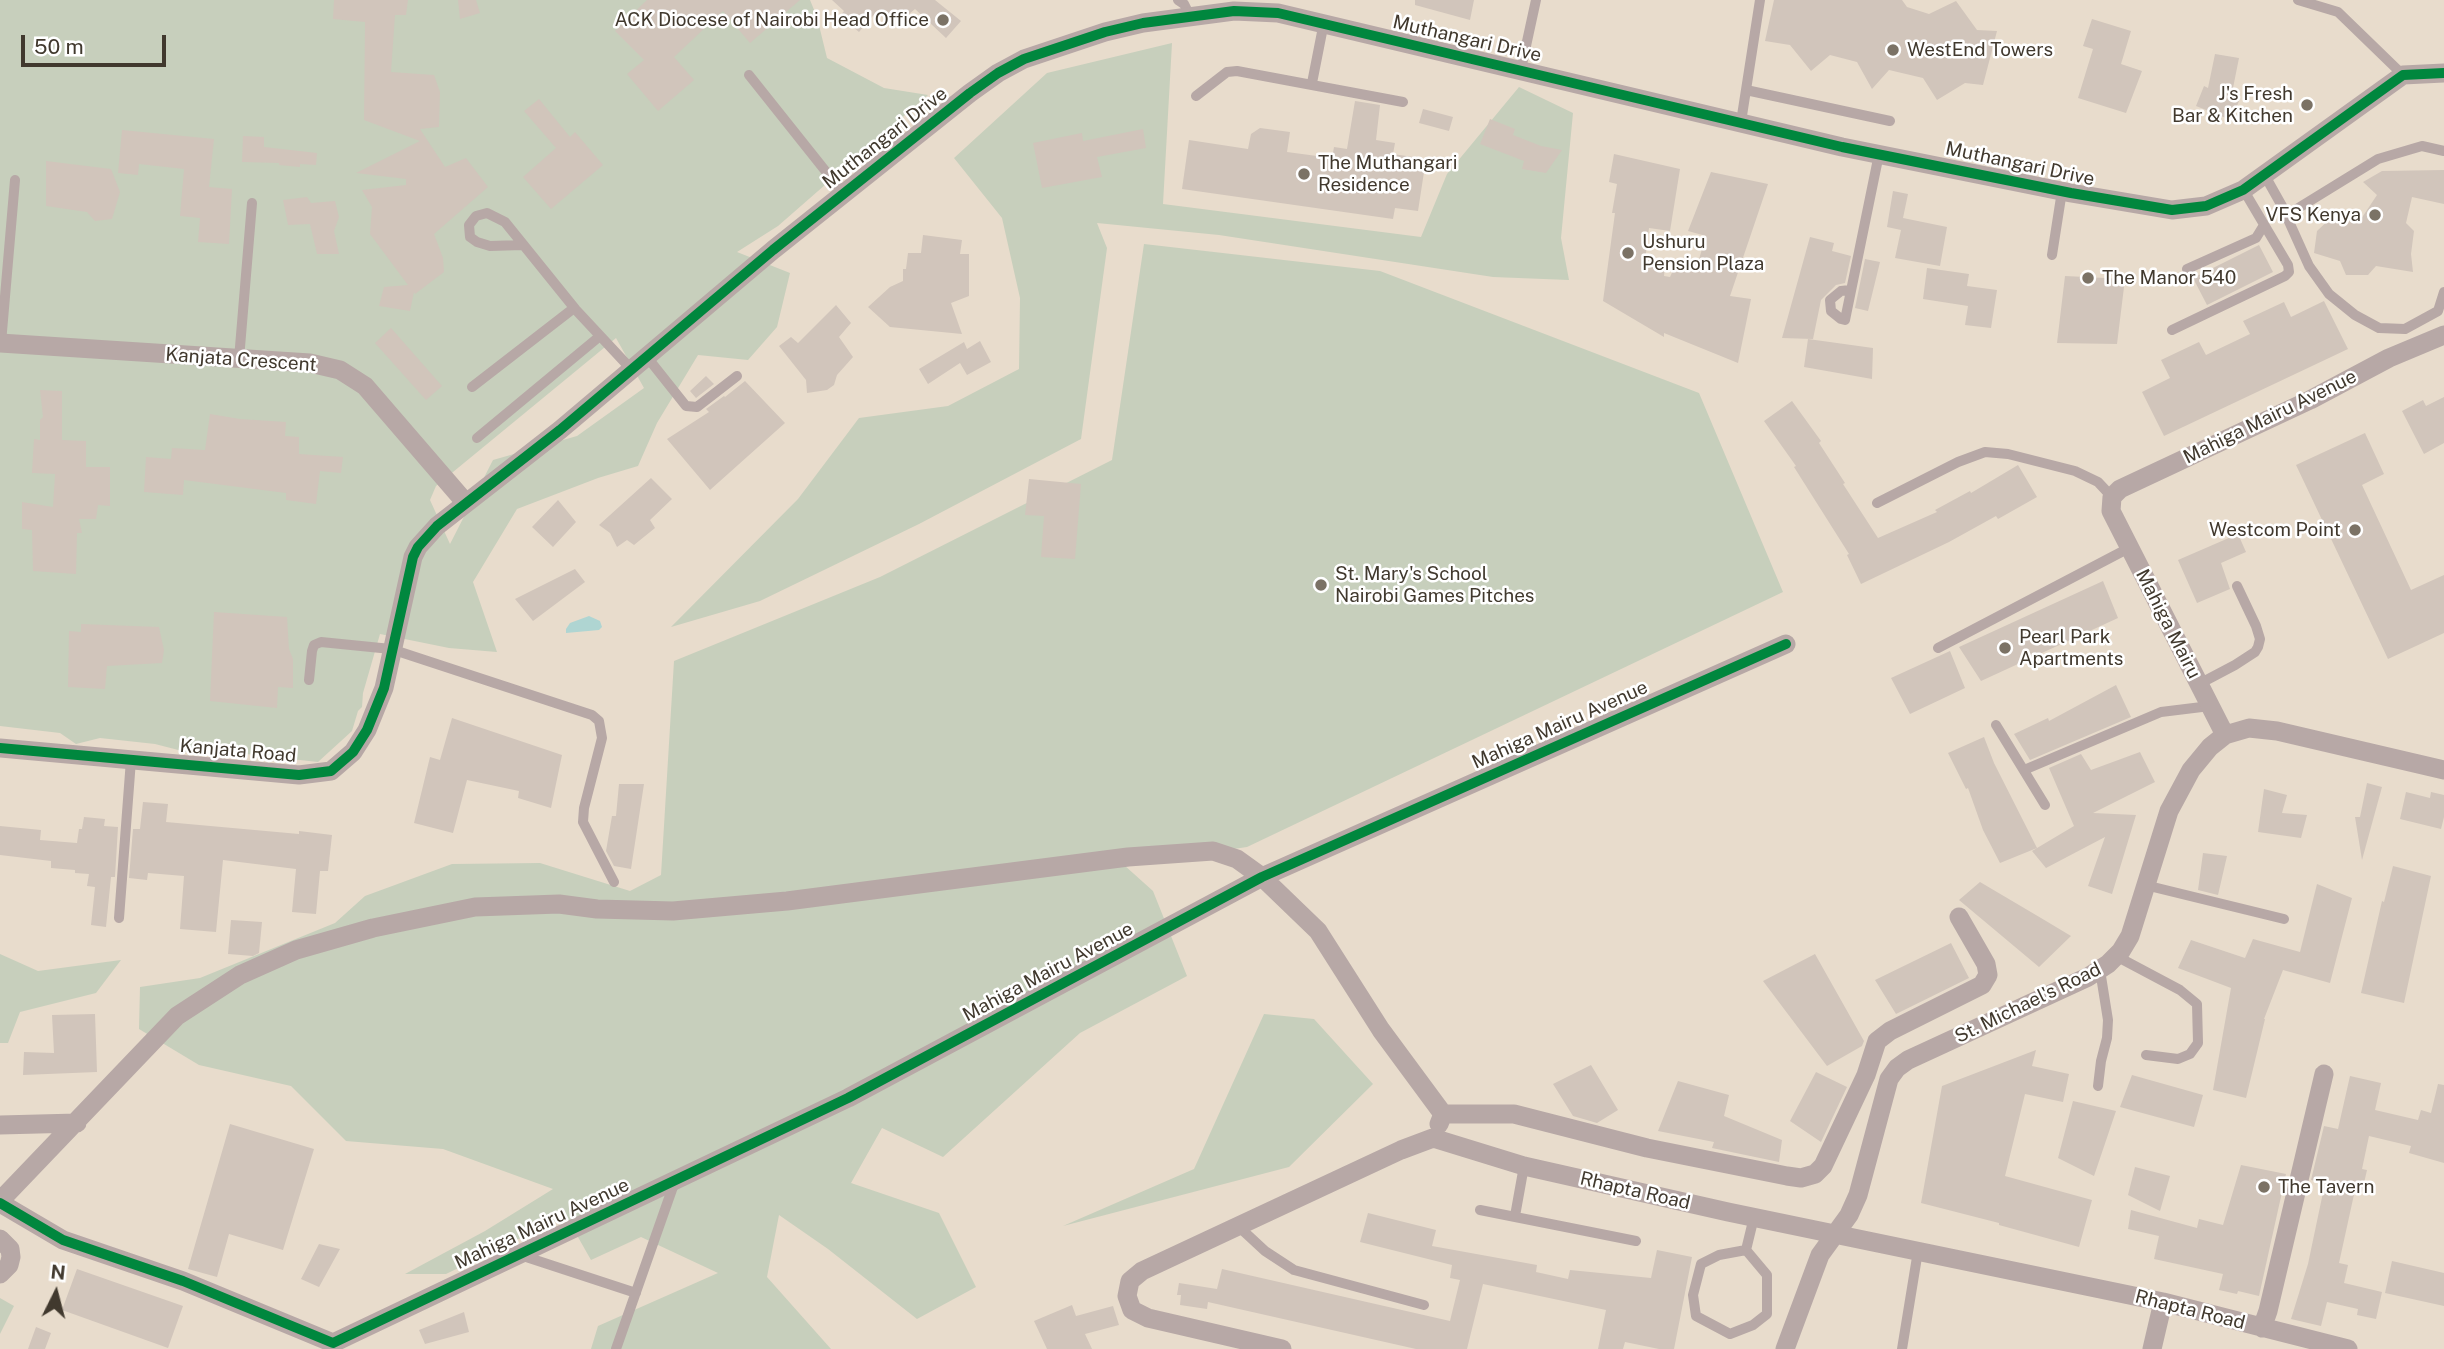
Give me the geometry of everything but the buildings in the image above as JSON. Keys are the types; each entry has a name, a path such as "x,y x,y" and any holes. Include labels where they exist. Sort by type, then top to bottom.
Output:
{"street":[{"name":"Muthangari Drive","path":"465,502 559,430 843,193 998,73 1024,59 1184,5 1278,13 1324,22 1879,153 2062,191 2172,210 2206,206 2243,189 2403,75"},
{"path":"2403,75 2444,74"},
{"name":"Mahiga Mairu Avenue","path":"2112,504 2120,489 2444,335"},
{"name":"Kanjata Crescent","path":"0,343 310,363 340,370 365,387 465,502"},
{"name":"Kanjata Road","path":"0,748 299,775 331,771 353,752 367,730 384,688 413,557 418,547 437,526 465,502"},
{"name":"Mahiga Mairu","path":"2112,504 2129,548 2225,735"},
{"name":"Mahiga Mairu Avenue","path":"324,1346 848,1098 1262,877 1786,644"},
{"path":"2225,735 2249,728 2277,731 2444,770"},
{"name":"St. Michael's Road","path":"1785,1349 1821,1255 1849,1215 1858,1195 1889,1079 1897,1068 1908,1060 2100,969 2116,956 2130,936 2169,811 2191,770 2210,747 2225,735"},
{"path":"324,1346 183,1281 63,1240 0,1202 177,1016 240,975 296,950 373,928 475,907 559,904 597,909 673,911 787,901 1102,859 1213,852 1237,859 1262,877 1318,931 1381,1030 1444,1114"},
{"path":"1444,1114 1514,1114 1647,1148 1787,1176 1801,1178 1815,1174 1829,1155 1866,1075 1877,1041 1890,1031 1982,985 1987,975 1986,964 1959,917"},
{"path":"2262,1328 2324,1074"},
{"path":"1282,1349 1148,1318 1132,1310 1127,1296 1130,1282 1142,1271 1433,1138 1444,1114"},
{"path":"0,1125 77,1123"},
{"name":"Rhapta Road","path":"1433,1138 1524,1166 2163,1302 2348,1349"},
{"path":"0,1239 10,1249 11,1257 9,1265 0,1274"},
{"path":"2152,1349 2163,1302"}],"lane":[{"path":"1521,69 1536,0"},
{"path":"1741,122 1760,0"},
{"path":"2298,0 2338,12 2403,75"},
{"path":"1312,83 1324,22"},
{"path":"1196,96 1227,72 1237,71 1403,102"},
{"path":"749,75 843,193"},
{"path":"1746,90 1889,121"},
{"path":"2287,215 2378,159 2422,146 2444,151"},
{"path":"1850,290 1879,153"},
{"path":"2264,174 2287,215 2309,266 2329,294 2354,315 2379,328 2405,329 2438,311 2444,292"},
{"path":"0,343 15,180"},
{"path":"2172,330 2289,272 2288,265 2243,189"},
{"path":"2052,255 2062,191"},
{"path":"239,359 252,203"},
{"path":"522,245 490,246 477,242 470,237 469,225 476,216 487,213 505,222 600,336 639,363 686,406 697,407 737,376"},
{"path":"2187,269 2256,238 2262,233 2264,225"},
{"path":"472,387 574,308"},
{"path":"477,438 600,336"},
{"path":"1877,503 1958,462 1985,452 2008,454 2074,471 2098,482 2112,504"},
{"path":"1938,648 2129,548"},
{"path":"2199,684 2245,658 2258,647 2260,639 2256,626 2237,586"},
{"path":"309,680 312,651 314,645 321,642 391,649 592,715 599,721 602,738 584,808 583,822 614,883"},
{"path":"2024,770 2161,712 2210,706"},
{"path":"1996,724 2045,805"},
{"path":"119,918 131,760"},
{"path":"2146,885 2284,919"},
{"path":"2116,956 2180,990 2197,1004 2198,1043 2190,1054 2179,1059 2146,1055"},
{"path":"2098,1086 2108,1020 2100,969"},
{"path":"1515,1216 1524,1166"},
{"path":"617,1349 675,1181"},
{"path":"1480,1210 1636,1241"},
{"path":"1746,1250 1754,1217"},
{"path":"1238,1226 1265,1251 1294,1270 1424,1305"},
{"path":"1746,1250 1767,1275 1766,1314 1753,1325 1730,1334 1696,1316 1693,1295 1701,1264 1719,1255 1746,1250"},
{"path":"1902,1349 1918,1250"},
{"path":"519,1255 636,1293"}],"green space":[{"path":"0,0 810,0 827,58 884,88 928,95 778,226 737,252 790,273 777,327 748,360 698,355 657,423 638,466 517,509 473,582 497,652 449,648 380,634 363,693 362,707 358,711 352,731 318,762 228,752 190,753 155,744 100,738 76,744 60,733 0,726","holes":["616,338 644,388 577,436 493,460 450,544 430,500 436,486"]},
{"path":"1172,43 1163,204 1421,237 1447,174 1519,87 1573,113 1561,238 1569,280 1493,277 1219,235 1097,223 1107,248 1081,439 919,524 760,601 671,627 798,499 859,418 948,406 1019,369 1020,298 1002,218 954,158 1047,73"},
{"name":"St. Mary's School Nairobi Games Pitches","path":"1144,244 1380,271 1699,393 1783,592 1247,847 1124,865 1153,891 1187,976 1080,1033 943,1157 882,1128 851,1183 939,1213 976,1287 917,1319 828,1249 779,1215 767,1277 831,1349 591,1349 598,1326 718,1273 641,1237 591,1260 566,1216 446,1274 405,1274 485,1231 553,1189 443,1149 346,1141 291,1086 199,1065 139,1029 140,987 200,978 335,923 365,896 452,864 540,863 630,891 661,875 674,661 880,577 1112,460"},
{"path":"0,954 38,971 121,960 96,993 20,1012 8,1043 0,1043"},
{"path":"1264,1014 1314,1019 1373,1084 1289,1167 1063,1226 1194,1169"},
{"path":"0,1298 14,1306 0,1334"}],"water":[{"path":"589,616 600,621 602,627 599,630 566,633 570,623"}],"cycle path":[{"path":"0,748 299,775 331,771 353,752 367,730 384,688 413,557 418,547 437,526 560,430 773,250 970,93 1024,59 1105,32 1143,23 1234,11 1278,13 1842,147 2071,193 2172,210 2206,206 2243,190 2403,75 2444,73"},
{"path":"0,1203 63,1240 183,1281 333,1343 848,1098 1262,877 1786,644"}],"place":[{"name":"ACK Diocese of Nairobi Head Office","path":"943,20"},
{"name":"WestEnd Towers","path":"1893,50"},
{"name":"J's Fresh Bar & Kitchen","path":"2307,105"},
{"name":"The Muthangari Residence","path":"1304,174"},
{"name":"VFS Kenya","path":"2375,215"},
{"name":"Ushuru Pension Plaza","path":"1628,253"},
{"name":"The Manor 540","path":"2088,278"},
{"name":"Westcom Point","path":"2355,530"},
{"name":"St. Mary's School Nairobi Games Pitches","path":"1321,585"},
{"name":"Pearl Park Apartments","path":"2005,648"},
{"name":"The Tavern","path":"2264,1187"}]}
